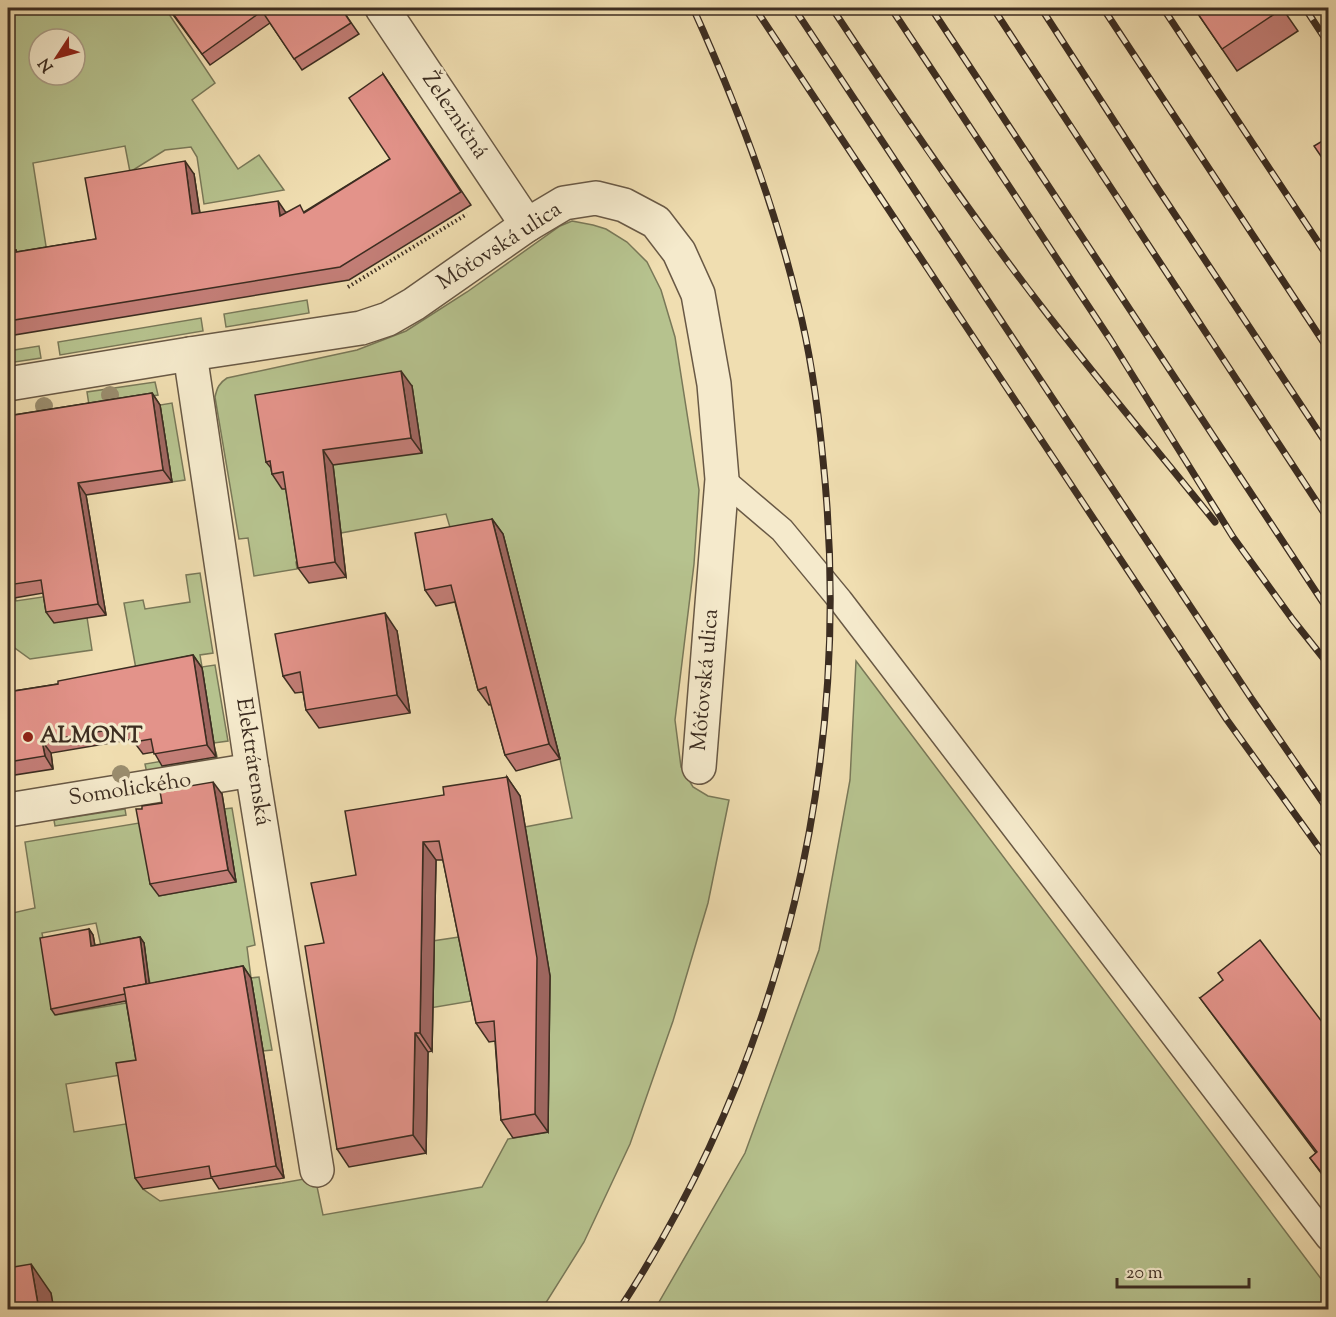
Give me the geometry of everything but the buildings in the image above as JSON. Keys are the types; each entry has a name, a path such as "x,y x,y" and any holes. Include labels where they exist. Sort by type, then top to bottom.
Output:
{"street":[{"name":"Železničná","path":"382,8 527,225"},
{"name":"Môťovská ulica","path":"8,384 361,328 388,319 414,304 527,225 564,203 596,198 624,205 656,222 679,252 698,294 714,384 722,479 699,767"},
{"name":"Elektrárenská","path":"190,354 252,770 317,1170"},
{"name":"Somolického","path":"8,810 252,770"}],"lane":[{"path":"722,479 782,530 835,594 1329,1238"}],"path":[{"path":"348,288 467,214"}],"green space":[{"path":"8,8 165,8 215,83 192,100 238,169 259,155 284,190 204,204 197,157 191,147 165,150 130,172 125,146 33,163 48,259 8,267"},
{"path":"572,221 606,229 627,242 647,262 661,290 675,337 699,490 694,564 675,720 681,767 693,787 708,796 729,800 708,903 673,1021 630,1144 584,1242 542,1309 54,1310 51,1293 8,1300 8,914 35,908 25,842 145,822 159,896 236,882 224,809 232,808 255,945 247,947 251,978 153,994 144,943 102,951 96,923 42,933 56,1015 144,1000 144,1071 66,1084 74,1132 132,1123 143,1189 160,1201 315,1177 323,1215 482,1187 508,1139 548,1132 549,988 430,1008 378,949 459,937 525,827 572,818 560,759 503,535 455,544 446,514 341,533 305,560 296,562 297,569 254,576 248,538 239,539 215,397 219,386 227,378 357,350 406,331 467,292 560,226"},
{"path":"307,300 309,313 226,327 224,314"},
{"path":"201,318 203,331 60,355 58,342"},
{"path":"39,346 41,358 8,363 8,351"},
{"path":"155,382 158,395 89,405 87,392"},
{"path":"172,403 185,480 172,482 160,405"},
{"path":"8,553 16,601 83,591 92,650 30,659 8,643"},
{"path":"200,573 213,653 200,655 202,667 215,665 228,741 214,743 202,668 138,680 124,603 143,600 145,609 190,602 186,575"},
{"path":"856,661 1328,1288 1328,1309 655,1309 745,1153 819,950 850,780"},
{"path":"216,752 218,762 147,774 145,764"},
{"path":"125,809 126,815 55,826 54,820"},
{"path":"259,977 272,1050 263,1051 251,978"}],"railway":[{"path":"619,1310 676,1213 725,1112 764,1009 795,902 816,794 827,683 830,572 821,440 807,343 778,228 766,191 739,117 693,8"},
{"path":"755,8 1227,720 1328,860"},
{"path":"794,8 1251,698 1328,810"},
{"path":"832,8 933,158 1013,270 1215,522"},
{"path":"891,8 1110,339 1233,537 1328,664"},
{"path":"931,8 1328,610"},
{"path":"993,8 1328,519"},
{"path":"1041,8 1328,446"},
{"path":"1103,8 1328,349"},
{"path":"1163,8 1328,257"},
{"path":"1305,8 1328,43"}],"place":[{"name":"ALMONT","path":"28,737"}]}
